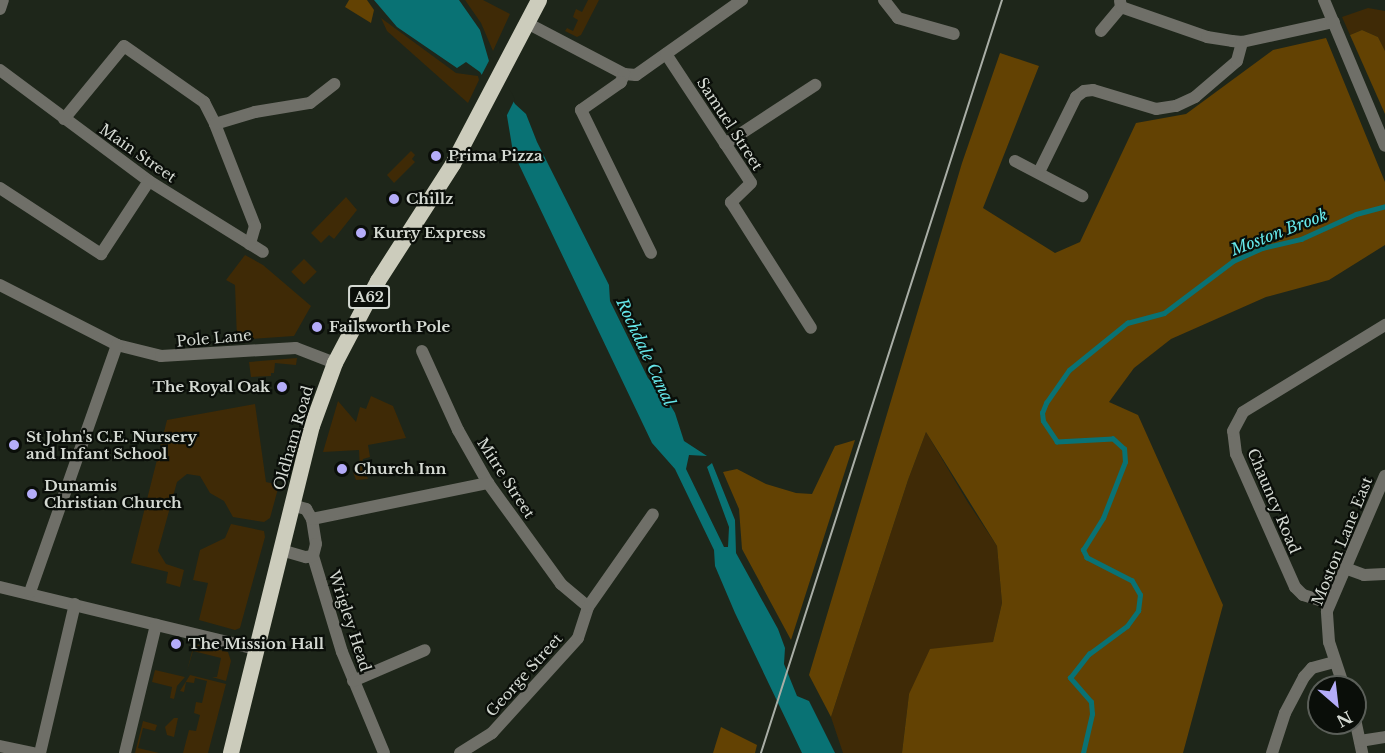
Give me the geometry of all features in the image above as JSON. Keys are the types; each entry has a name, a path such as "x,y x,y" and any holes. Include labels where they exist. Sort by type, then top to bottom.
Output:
{"highway":[{"name":"Oldham Road","path":"231,753 318,407 335,363 378,281 453,164 539,0"}],"street":[{"path":"0,9 3,0"},
{"path":"527,22 624,74 636,75 742,0"},
{"path":"884,0 898,18 954,34"},
{"path":"1324,0 1385,146"},
{"path":"1101,31 1120,4 1207,37 1242,42 1334,22"},
{"path":"1039,172 1076,97 1093,90 1156,109 1176,106 1195,98 1237,61 1242,42"},
{"path":"64,119 124,46 204,102 215,124 255,226 250,244"},
{"name":"Samuel Street","path":"666,54 751,183 731,202 811,328"},
{"name":"Main Street","path":"0,70 149,181 263,252"},
{"path":"624,74 621,82 581,110 651,253"},
{"path":"215,124 255,112 310,103 334,84"},
{"path":"725,144 815,85"},
{"path":"1015,161 1082,196"},
{"path":"0,188 101,254 149,181"},
{"name":"Pole Lane","path":"0,285 117,345 161,356 180,357 296,348 335,363"},
{"name":"Chauncy Road","path":"1329,603 1303,595 1295,587 1236,454 1233,431 1243,412 1385,325"},
{"path":"30,592 117,345"},
{"name":"Mitre Street","path":"422,351 473,459 488,483 561,584 588,607"},
{"name":"Moston Lane East","path":"1340,675 1326,628 1329,603 1385,476"},
{"path":"292,505 306,509 312,519 488,483"},
{"name":"George Street","path":"460,753 492,733 578,638 588,607 653,514"},
{"name":"Wrigley Head","path":"312,519 316,544 314,556 353,681 384,753"},
{"path":"281,550 306,557 314,556"},
{"path":"1345,568 1364,575 1385,574"},
{"path":"0,587 30,592 256,649"},
{"path":"39,753 75,604"},
{"path":"125,753 156,625"},
{"path":"353,681 424,650"},
{"path":"1272,753 1285,713 1304,677 1312,668 1335,662"},
{"path":"1361,747 1385,737"},
{"path":"0,746 33,753"}],"shaded area":[{"path":"349,0 367,0 374,10 371,23 345,7"},
{"path":"465,0 483,0 510,14 493,51 481,23"},
{"path":"588,0 599,0 581,35 577,37 565,31 567,28 573,31 578,20 573,17 576,9 582,12"},
{"path":"1368,8 1385,11 1385,51 1378,37 1362,30 1350,35 1342,17"},
{"path":"381,18 456,73 478,76 479,80 468,103 387,31"},
{"path":"1362,30 1378,37 1385,51 1385,114 1350,35"},
{"path":"1326,38 1385,182 1385,245 1329,280 1266,297 1171,339 1134,368 1109,402 1138,415 1223,605 1183,753 902,753 909,694 930,649 993,642 1002,603 997,546 926,432 908,480 831,717 809,675 962,163 1000,53 1039,66 983,208 1055,253 1080,242 1136,123 1186,114 1273,50"},
{"path":"411,151 415,155 412,159 415,162 394,183 387,175"},
{"path":"346,197 357,210 334,239 329,235 321,243 311,233"},
{"path":"245,255 263,265 311,306 294,336 237,340 235,285 226,280"},
{"path":"304,259 317,272 304,284 291,272"},
{"path":"297,358 296,365 275,363 274,373 271,373 271,376 251,377 249,362"},
{"path":"371,396 393,406 406,438 368,445 370,457 363,459 362,463 368,479 356,480 353,472 360,471 359,450 323,452 338,401 356,422 360,407 366,409"},
{"path":"255,404 266,482 279,485 270,518 264,522 233,517 224,501 210,493 200,476 187,474 177,482 158,551 166,564 184,570 180,587 166,583 168,572 131,563 167,420"},
{"path":"926,432 997,546 1002,603 993,642 909,694 902,753 843,753 831,717 908,480"},
{"path":"855,440 791,640 742,549 739,509 723,472 737,469 766,484 796,493 812,494 835,446"},
{"path":"231,524 264,531 265,537 240,628 235,630 199,620 208,583 193,580 200,550 225,538"},
{"path":"194,644 228,652 231,661 226,681 212,677 217,677 221,658 193,651 187,671"},
{"path":"155,670 185,677 177,686 174,699 170,698 172,687 152,682"},
{"path":"190,675 226,684 208,753 183,753 189,730 196,731 200,715 194,713 196,702 202,703 207,681 195,678 194,683 186,682 184,692 180,691"},
{"path":"174,718 178,718 174,737 167,735 165,727"},
{"path":"143,721 157,725 155,731 143,728 138,748 159,753 135,753"},
{"path":"721,727 757,745 755,753 713,753"}],"water":[{"path":"374,0 459,0 480,30 489,61 515,104 526,114 537,142 609,285 610,301 648,378 665,396 675,413 684,441 707,456 689,455 686,469 724,547 728,547 729,527 707,467 712,463 735,520 736,553 778,629 785,648 784,664 797,696 809,701 835,753 802,753 735,613 715,566 714,550 675,469 652,443 513,152 507,116 480,72 466,62 457,68 397,27"}],"pier":[{"path":"491,57 515,99 505,119 480,78"}],"waterway":[{"name":"Moston Brook","path":"1083,753 1092,714 1091,702 1070,678 1089,654 1127,626 1138,611 1140,595 1132,581 1087,558 1083,550 1103,518 1125,462 1124,449 1113,439 1057,442 1043,421 1042,413 1046,403 1069,370 1127,323 1164,313 1233,261 1262,248 1301,239 1356,214 1385,206"}],"tram line":[{"path":"761,753 1002,0"}],"place":[{"name":"Prima Pizza","path":"436,156"},
{"name":"Chillz","path":"394,199"},
{"name":"Kurry Express","path":"361,233"},
{"name":"Failsworth Pole","path":"317,327"},
{"name":"The Royal Oak","path":"282,387"},
{"name":"St John's C.E. Nursery and Infant School","path":"14,445"},
{"name":"Church Inn","path":"342,469"},
{"name":"Dunamis Christian Church","path":"32,494"},
{"name":"The Mission Hall","path":"176,644"}],"water label":[{"name":"Rochdale Canal","path":"646,352"}]}
